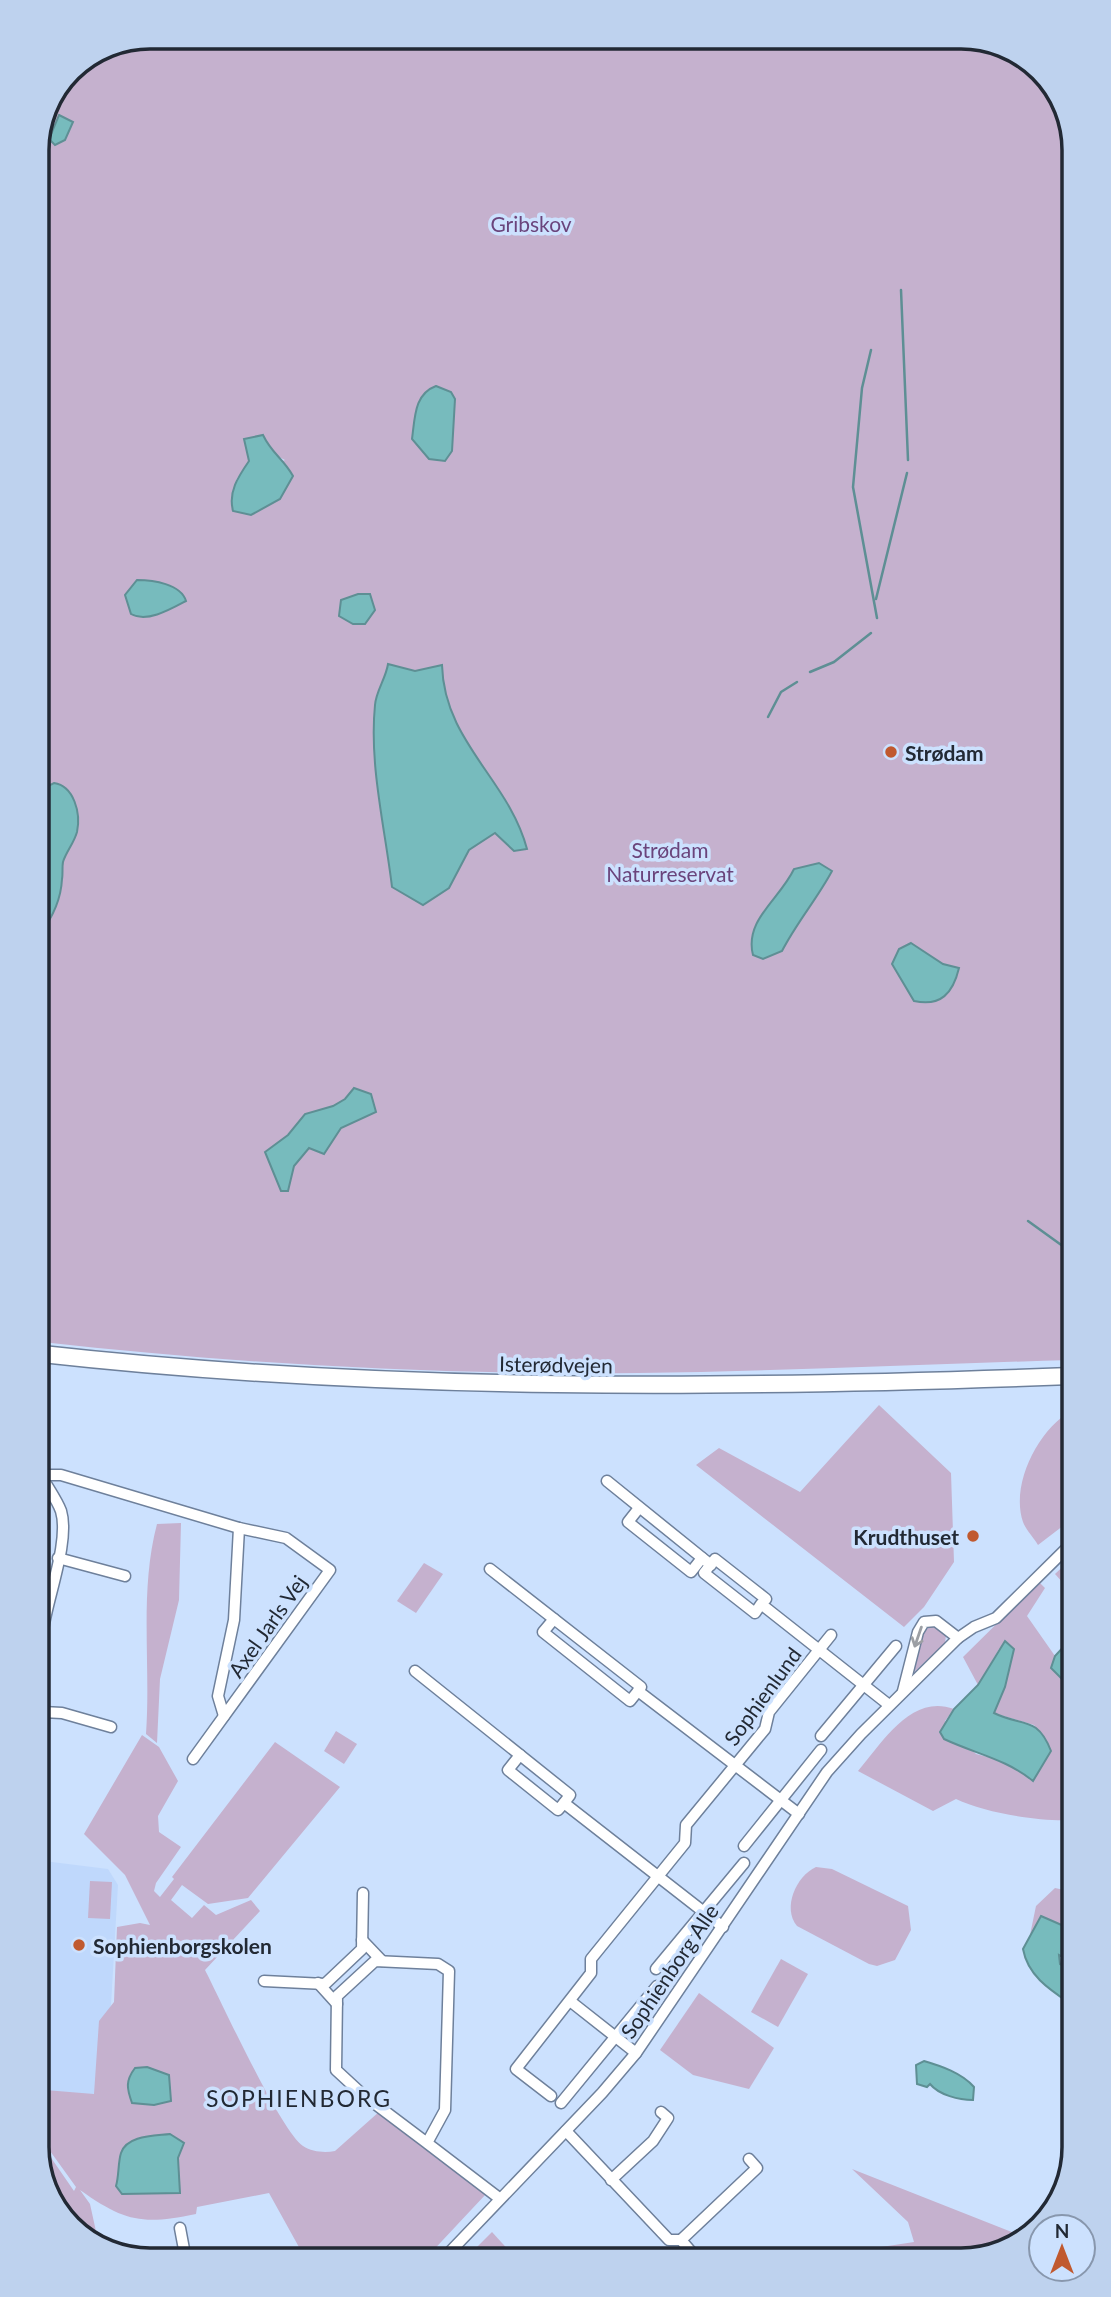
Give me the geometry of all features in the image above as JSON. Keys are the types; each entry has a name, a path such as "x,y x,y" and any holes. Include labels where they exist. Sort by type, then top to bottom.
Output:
{"highway":[{"name":"Isterødvejen","path":"49,1355 232,1371 498,1384 634,1386 1062,1376"}],"street":[{"name":"Axel Jarls Vej","path":"49,1476 61,1475 239,1528 286,1538 330,1570 192,1759"},
{"name":"Sophienlund","path":"607,1481 706,1562"},
{"path":"49,1489 63,1521 49,1601"},
{"path":"639,1508 628,1522 659,1547 691,1572 706,1562"},
{"name":"Axel Jarls Vej","path":"224,1716 218,1696 234,1620 239,1528"},
{"name":"Sophienborg Alle","path":"453,2248 566,2131 636,2053 827,1772 889,1705 958,1638 974,1627 996,1618 1062,1553"},
{"path":"58,1558 125,1576"},
{"name":"Sophienlund","path":"715,1559 766,1599 755,1613 704,1573 706,1562 715,1559"},
{"name":"Sophienlund","path":"490,1569 554,1619 641,1687 630,1701 543,1632 554,1619"},
{"name":"Sophienlund","path":"761,1604 889,1705"},
{"path":"903,1691 918,1632 924,1622 936,1621 958,1638"},
{"name":"Sophienlund","path":"551,2096 516,2069 591,1973 592,1959 685,1843 686,1825 765,1729 769,1712 831,1635"},
{"path":"821,1736 896,1646"},
{"path":"415,1671 520,1755 570,1795 558,1810 508,1770 520,1755"},
{"name":"Sophienlund","path":"638,1691 799,1814"},
{"path":"49,1712 62,1713 111,1727"},
{"path":"744,1846 821,1750"},
{"path":"564,1803 723,1927"},
{"path":"656,1969 744,1863"},
{"path":"264,1981 326,1984 362,1949 363,1893"},
{"path":"362,1940 383,1961"},
{"path":"427,2143 445,2110 449,1971 438,1964 375,1961 337,1996 336,2070 362,2094 499,2198"},
{"path":"318,1983 337,2004"},
{"path":"561,2103 657,1986"},
{"path":"570,2001 636,2053"},
{"path":"611,2180 653,2141 668,2118 661,2112"},
{"path":"566,2131 669,2240 681,2240 757,2168 749,2159"},
{"path":"180,2228 184,2248"},
{"path":"681,2240 688,2248"}],"shaded area":[{"path":"59,115 73,122 65,140 55,145 50,140"},
{"path":"436,386 451,392 455,399 452,451 445,461 429,459 412,439 420,401 423,395"},
{"path":"263,435 293,476 280,499 251,515 233,511 233,491 249,461 244,439"},
{"path":"137,580 173,587 186,601 151,616 131,614 125,595"},
{"path":"358,594 370,594 375,610 365,624 353,624 339,616 341,600"},
{"path":"388,664 415,671 442,665 445,692 454,717 506,802 527,849 514,851 495,833 469,850 449,888 423,905 392,887 374,750 375,705"},
{"path":"54,783 67,789 77,809 78,825 76,836 63,862 58,901 49,920 49,786"},
{"path":"819,863 832,871 782,951 763,959 753,955 752,942 758,920 794,869"},
{"path":"911,943 943,964 959,968 953,985 939,1000 914,1001 892,964 899,949"},
{"path":"354,1088 371,1094 376,1112 341,1128 324,1154 309,1148 294,1166 288,1191 281,1191 265,1152 288,1135 305,1114 333,1106 345,1099"},
{"path":"1005,1641 1014,1649 1005,1687 994,1713 1034,1727 1046,1740 1051,1751 1033,1781 1001,1762 944,1739 940,1732 954,1709 978,1685"},
{"path":"1062,1648 1062,1679 1051,1668 1055,1656"},
{"name":"Sophienborgskolen","path":"49,1862 108,1869 118,1885 111,2005 103,2039 97,2096 49,2094"},
{"path":"1041,1916 1062,1925 1062,1956 1059,1955 1062,1965 1062,1998 1030,1968 1023,1949"},
{"path":"924,2061 964,2078 974,2087 973,2100 950,2096 930,2084 927,2087 917,2084 916,2065"},
{"path":"147,2067 169,2075 171,2101 154,2105 132,2103 128,2081 135,2068"},
{"path":"170,2134 184,2143 178,2158 180,2193 122,2194 116,2186 124,2147 142,2138"}],"green space":[{"name":"Gribskov","path":"150,49 967,49 993,54 1017,66 1032,79 1048,100 1060,131 1062,150 1062,1360 692,1372 563,1373 414,1370 116,1350 49,1343 49,144 59,105 70,89 84,74 118,54","holes":["271,453 285,460 236,480 249,461"]},
{"path":"879,1405 951,1473 954,1562 924,1607 904,1627 696,1465 719,1448 800,1492"},
{"path":"1062,1417 1062,1527 1038,1545 1023,1522 1021,1491 1030,1459 1038,1444"},
{"path":"181,1523 179,1600 160,1679 157,1743 146,1734 148,1576 157,1524"},
{"path":"424,1563 443,1574 416,1613 397,1601"},
{"path":"1062,1567 1062,1582 1055,1574"},
{"path":"1039,1582 1045,1588 1027,1616 1055,1656 1051,1668 1062,1679 1062,1820 1013,1816 956,1799 933,1811 858,1771 899,1723 924,1708 939,1706 954,1709 945,1721 976,1754 1008,1762 1033,1781 1051,1751 1034,1725 993,1713 1005,1687 999,1649 978,1685 963,1657"},
{"path":"935,1625 946,1635 945,1643 910,1676 922,1631"},
{"path":"336,1731 357,1744 344,1764 324,1751"},
{"path":"142,1735 159,1747 178,1781 158,1816 159,1832 181,1847 156,1883 154,1891 160,1897 174,1879 172,1877 275,1742 340,1787 248,1898 208,1904 182,1885 171,1900 192,1918 204,1905 216,1915 251,1900 260,1911 205,1970 266,2092 303,2146 319,2152 335,2151 380,2111 486,2194 435,2248 299,2248 269,2193 197,2207 196,2214 148,2220 123,2215 80,2190 90,2204 96,2232 70,2208 57,2185 51,2166 50,2156 74,2191 76,2187 49,2150 49,2090 94,2094 99,2021 114,2002 117,1927 140,1923 150,1925 125,1875 84,1834"},
{"path":"816,1867 832,1869 908,1906 911,1930 895,1960 877,1966 869,1964 797,1926 791,1910 793,1893 802,1877"},
{"path":"90,1881 112,1882 110,1919 88,1918"},
{"path":"1055,1888 1062,1890 1062,1925 1041,1916 1030,1935 1036,1906"},
{"path":"781,1959 808,1974 778,2027 751,2012"},
{"path":"699,1993 774,2048 749,2089 693,2075 660,2050"},
{"path":"852,2169 1014,2232 980,2246 875,2248 914,2242 908,2222"},
{"path":"492,2232 507,2248 476,2248"}],"waterway":[{"path":"901,290 908,460"},
{"path":"871,350 862,388 853,487 877,618"},
{"path":"876,599 907,473"},
{"path":"810,672 834,662 871,633"},
{"path":"768,717 781,692 797,682"},
{"path":"1028,1221 1062,1246"}],"place":[{"name":"Strødam","path":"891,752"},
{"name":"Krudthuset","path":"973,1536"},
{"name":"Sophienborgskolen","path":"79,1945"}],"district":[{"name":"SOPHIENBORG","path":"299,2098"}],"park label":[{"name":"Strødam Naturreservat","path":"670,861"}]}
